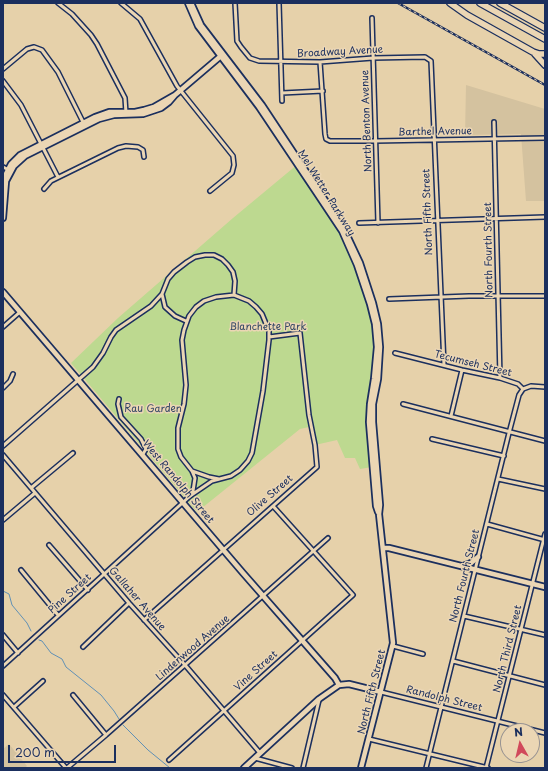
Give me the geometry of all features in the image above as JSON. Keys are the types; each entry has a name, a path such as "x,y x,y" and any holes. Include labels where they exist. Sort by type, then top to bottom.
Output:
{"highway":[{"path":"450,3 467,15 533,52 545,54"},
{"path":"480,3 545,39"},
{"path":"500,3 545,28"},
{"path":"506,3 518,13"},
{"path":"533,52 545,65"}],"main road":[{"name":"Mel Wetter Parkway","path":"188,3 198,26 222,56"},
{"name":"Mel Wetter Parkway","path":"191,3 200,25 259,107 342,231 357,264 370,304 377,347 370,404 376,506 379,514 383,548"},
{"path":"3,180 7,169 21,159 42,145 84,124 109,116 126,113 137,115 154,111 169,102 175,95 222,56"},
{"path":"3,218 7,169"},
{"name":"West Randolph Street","path":"3,292 339,684"},
{"path":"383,548 389,548 545,587"},
{"name":"North Fifth Street","path":"361,768 393,646 383,548"},
{"path":"461,566 472,563 478,557"},
{"path":"244,768 319,700 339,684"},
{"name":"Randolph Street","path":"339,684 349,684 381,692"}],"street":[{"path":"58,3 72,14 94,38 125,98 126,113"},
{"path":"121,3 140,19 180,91 233,156 234,165 232,173 210,191"},
{"name":"Broadway Avenue","path":"235,3 237,40 250,58 259,61 320,62 373,58 425,57 430,59"},
{"path":"279,3 282,101"},
{"name":"North Benton Avenue","path":"372,18 378,223"},
{"path":"3,68 27,49 34,47 42,50 60,76 84,124"},
{"name":"North Fifth Street","path":"430,59 432,64 440,297 444,365"},
{"path":"282,93 323,91 320,62"},
{"path":"3,81 21,105 58,177"},
{"name":"Barthel Avenue","path":"323,91 326,139 330,141 375,142 545,138"},
{"name":"North Fourth Street","path":"494,122 500,378"},
{"path":"44,189 47,184 58,177 122,146 142,148 144,157"},
{"path":"359,224 545,217"},
{"path":"3,446 93,368 104,353 116,330 151,306 162,294 168,279 174,272 195,257 214,254 222,259 233,272 235,281 234,295"},
{"path":"162,294 165,307 175,316 186,322"},
{"path":"190,496 193,491 195,478 192,471 181,457 177,439 186,394 182,340 186,322 196,307 204,301 216,297 234,295 249,301 262,314 269,331 269,337"},
{"path":"389,299 498,295 545,296"},
{"path":"3,327 20,312"},
{"name":"Olive Street","path":"144,620 317,467 313,433 309,415 303,347 300,333 269,337"},
{"name":"Pine Street","path":"3,666 190,496 219,478 231,476 240,470 248,461 252,453 263,391 269,337"},
{"name":"Tecumseh Street","path":"395,353 500,378 518,384 523,389"},
{"path":"451,416 462,370"},
{"path":"3,388 10,381 13,374"},
{"path":"523,389 531,386 545,387"},
{"name":"North Fourth Street","path":"426,768 509,433 519,395 523,389"},
{"path":"119,399 118,404 121,417 141,439 146,449 143,454"},
{"path":"403,404 509,433 545,441"},
{"path":"432,439 504,456"},
{"path":"31,488 73,453"},
{"name":"Gallaher Avenue","path":"3,455 260,753"},
{"path":"192,471 209,477 219,478"},
{"path":"498,479 545,489"},
{"path":"3,520 35,493"},
{"path":"273,506 313,551"},
{"path":"487,524 544,540"},
{"name":"North Third Street","path":"487,768 545,534"},
{"name":"Lindenwood Avenue","path":"66,768 106,735 328,538"},
{"path":"49,545 88,590"},
{"name":"Vine Street","path":"169,760 353,595 313,551"},
{"path":"21,570 58,615"},
{"path":"82,647 130,603"},
{"path":"464,616 545,635"},
{"path":"3,635 18,653"},
{"path":"393,646 423,654"},
{"path":"453,661 509,677 545,685"},
{"path":"14,707 44,681"},
{"name":"Randolph Street","path":"381,692 440,708 545,733"},
{"path":"3,695 66,768"},
{"path":"73,695 106,735"},
{"path":"303,768 319,700"},
{"path":"369,739 487,768"},
{"path":"255,758 292,768"}],"shaded area":[{"path":"466,85 545,109 545,201 526,201 521,134 465,135"},
{"path":"9,744 27,766 25,768 3,768 3,749"}],"green space":[{"name":"Blanchette Park","path":"298,164 342,231 370,304 377,347 372,467 360,469 355,458 345,458 337,440 315,445 311,421 309,422 309,427 300,429 197,512 71,363 118,318 233,218"}],"waterway":[{"path":"3,591 9,594 12,605 27,623 31,631"},
{"path":"39,640 42,641 51,653 62,659 66,667 101,695 119,719"},
{"path":"123,725 148,750 170,768"}],"railway":[{"path":"398,3 545,85"}],"park label":[{"name":"Rau Garden","path":"153,409"}]}
